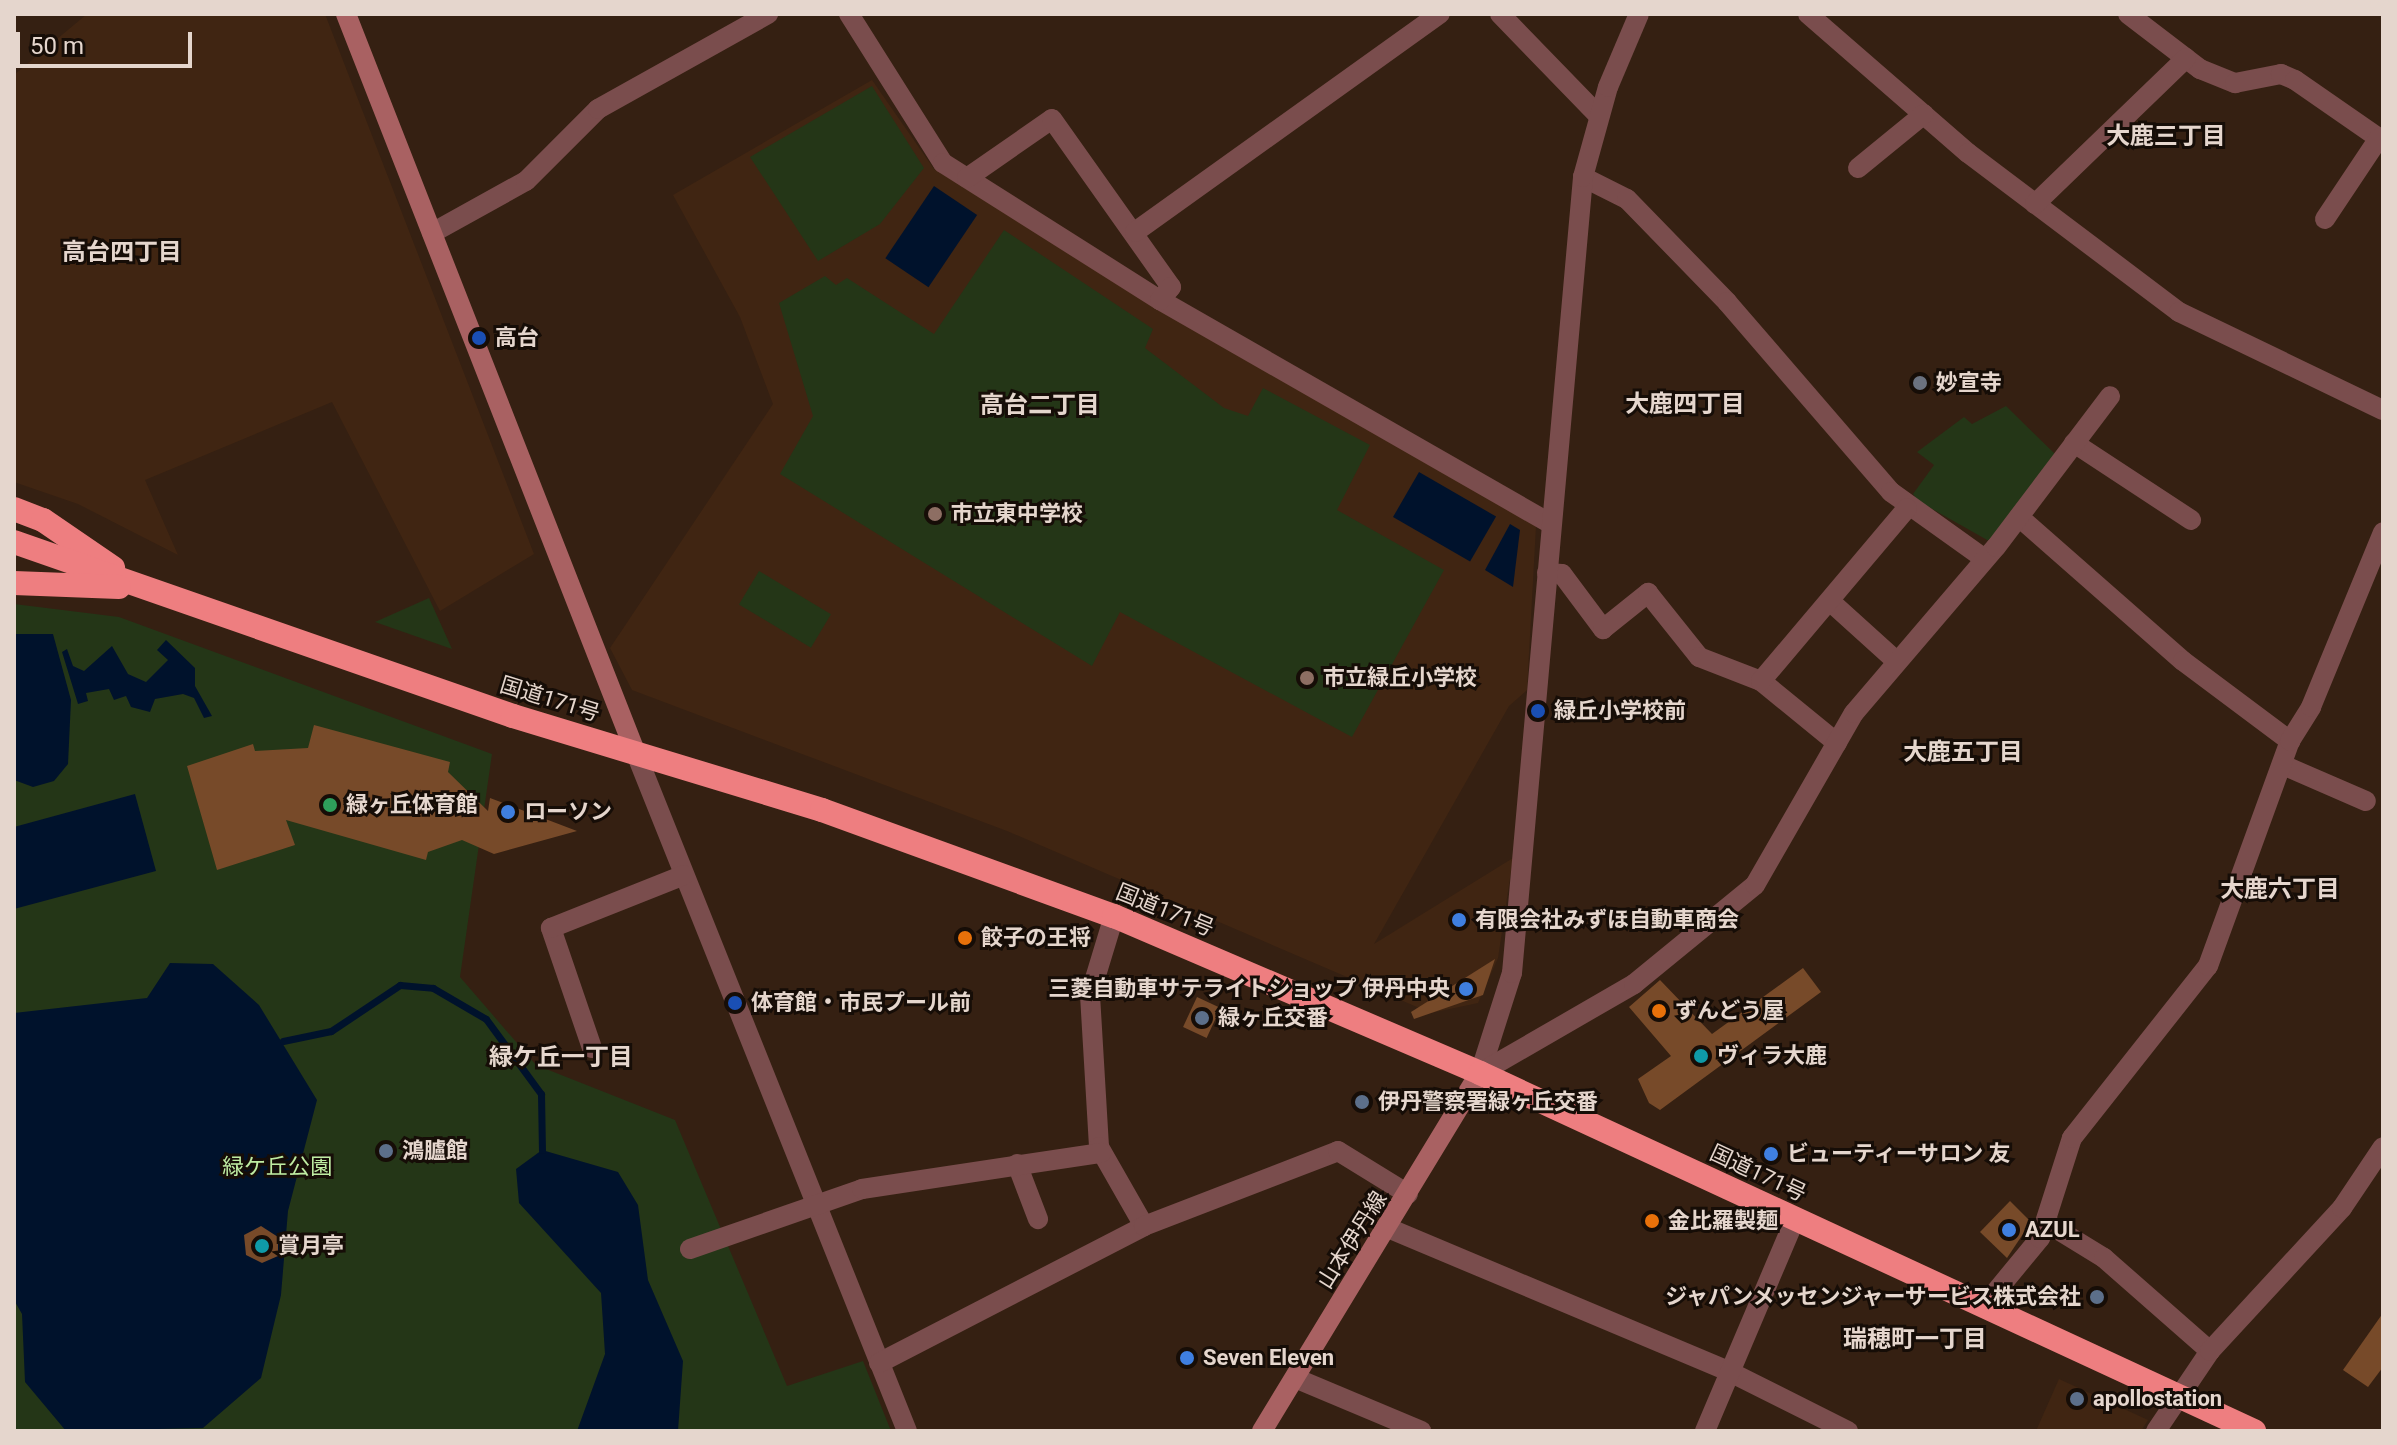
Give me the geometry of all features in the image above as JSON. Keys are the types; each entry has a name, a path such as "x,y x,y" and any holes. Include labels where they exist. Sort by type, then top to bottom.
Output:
{"highway":[{"path":"14,509 43,520 141,587"},
{"name":"国道171号","path":"14,542 1114,916 1480,1073 2254,1431"},
{"path":"14,583 141,587"}],"street":[{"path":"346,14 684,875 907,1431"},
{"path":"432,233 526,181 598,109 768,14"},
{"path":"849,14 943,163 1160,300 1551,524"},
{"path":"1135,232 1440,14"},
{"path":"1500,14 1598,115"},
{"path":"1480,1073 1512,973 1583,177 1598,115 1639,14"},
{"path":"1808,14 2035,204 2179,312 2383,410"},
{"path":"2128,14 2186,58 2235,83 2281,74 2295,80 2381,139 2325,219"},
{"path":"2035,204 2186,58"},
{"path":"1858,168 1924,114"},
{"path":"967,178 1052,119 1135,232 1171,287 1160,300"},
{"path":"1583,177 1627,199 1907,508 1985,559"},
{"path":"1480,1073 1634,984 1755,885 1837,743 1895,660 1985,559 2110,396"},
{"path":"2074,443 2191,520"},
{"path":"1761,681 1788,643 1832,603 1907,508"},
{"path":"2019,517 2183,661 2290,741"},
{"path":"1984,1306 2047,1223 2072,1138 2208,966 2285,766 2290,741 2311,707 2383,532"},
{"path":"1547,573 1562,574 1603,629 1648,593 1699,657 1761,681 1837,743"},
{"path":"1832,603 1895,660"},
{"path":"2285,766 2366,801"},
{"path":"592,1048 551,928 684,875"},
{"path":"1114,916 1090,995 1101,1153 1144,1226"},
{"name":"山本伊丹線","path":"1262,1431 1480,1073"},
{"path":"2156,1431 2210,1351 2342,1208 2383,1147"},
{"path":"879,1363 1144,1226 1338,1151 1408,1194"},
{"path":"690,1249 862,1189 1101,1153"},
{"path":"1017,1164 1038,1219"},
{"path":"1705,1431 1795,1219"},
{"path":"2047,1223 2104,1258 2210,1351"},
{"path":"1388,1228 1730,1372 1848,1431"},
{"path":"1295,1378 1386,1425 1421,1431"}],"shaded area":[{"path":"87,14 325,14 534,554 440,611 332,402 145,480 178,555 78,504 14,482 14,75"},
{"path":"872,80 934,169 1536,526 1527,690 1509,706 1374,944 1513,858 1498,958 1478,1003 1431,1013 1007,831 632,690 610,648 773,404 740,317 673,195"},
{"name":"apollostation","path":"2059,1379 2148,1420 2141,1431 2036,1431"}],"green space":[{"path":"872,86 924,168 880,224 818,261 750,157"},
{"path":"1004,230 1153,329 1145,348 1224,408 1248,416 1263,388 1370,445 1337,510 1444,570 1352,737 1120,612 1092,666 780,474 813,416 779,303 825,276 836,285 847,278 934,334"},
{"path":"2006,406 2056,455 1989,541 1918,501 1913,494 1934,465 1917,452 1964,417 1972,424"},
{"path":"759,571 831,614 811,648 739,604"},
{"path":"429,598 452,649 375,622"},
{"name":"緑ケ丘公園","path":"14,604 119,617 492,754 460,977 536,1065 675,1120 787,1386 863,1361 891,1431 14,1431"}],"water":[{"path":"934,186 977,215 928,287 885,258"},
{"path":"1419,472 1496,516 1470,562 1393,517"},
{"path":"1510,524 1520,530 1513,587 1485,570"},
{"path":"14,634 53,634 71,700 68,764 54,781 33,787 14,780"},
{"path":"166,640 195,668 195,686 212,716 204,718 194,698 183,694 155,699 150,712 131,707 126,696 114,700 109,689 86,693 88,701 78,704 62,652 67,649 73,666 84,671 112,646 128,674 146,682 168,660 157,650"},
{"path":"135,794 156,871 14,909 14,827"},
{"path":"170,963 213,964 259,1005 317,1100 288,1211 281,1295 261,1378 203,1428 66,1431 25,1382 22,1314 14,1300 14,1013 147,998"},
{"path":"542,1150 618,1172 638,1205 648,1280 683,1361 678,1431 577,1431 605,1354 601,1293 519,1203 516,1169"}],"building":[{"name":"緑ヶ丘体育館","path":"314,725 450,762 448,772 488,811 490,798 577,831 494,854 462,840 428,852 426,860 286,820 295,845 217,870 187,766 253,744 255,751 308,748"},
{"name":"三菱自動車サテライトショップ 伊丹中央","path":"1495,959 1483,995 1414,1019 1411,1012"},
{"name":"ヴィラ大鹿","path":"1803,968 1821,992 1660,1110 1649,1103 1638,1079 1671,1056 1629,1007 1660,980 1712,1034"},
{"name":"緑ヶ丘交番","path":"1197,997 1221,1008 1207,1038 1183,1027"},
{"name":"AZUL","path":"2010,1201 2031,1222 2007,1258 1980,1232"},
{"name":"賞月亭","path":"261,1226 278,1237 278,1256 262,1263 246,1255 244,1235"},
{"path":"2383,1313 2383,1367 2368,1387 2343,1370"}],"waterway":[{"path":"283,1041 331,1031 400,985 433,988 486,1019 541,1094 542,1150"}],"place":[{"name":"高台","path":"479,338"},
{"name":"妙宣寺","path":"1920,383"},
{"name":"市立東中学校","path":"935,514"},
{"name":"市立緑丘小学校","path":"1307,678"},
{"name":"緑丘小学校前","path":"1538,711"},
{"name":"緑ヶ丘体育館","path":"330,805"},
{"name":"ローソン","path":"508,812"},
{"name":"有限会社みずほ自動車商会","path":"1459,920"},
{"name":"餃子の王将","path":"965,938"},
{"name":"三菱自動車サテライトショップ 伊丹中央","path":"1466,989"},
{"name":"体育館・市民プール前","path":"735,1003"},
{"name":"ずんどう屋","path":"1659,1011"},
{"name":"緑ヶ丘交番","path":"1202,1018"},
{"name":"ヴィラ大鹿","path":"1701,1056"},
{"name":"伊丹警察署緑ヶ丘交番","path":"1362,1102"},
{"name":"鴻臚館","path":"386,1151"},
{"name":"ビューティーサロン 友","path":"1771,1154"},
{"name":"金比羅製麺","path":"1652,1221"},
{"name":"AZUL","path":"2009,1230"},
{"name":"賞月亭","path":"262,1246"},
{"name":"ジャパンメッセンジャーサービス株式会社","path":"2097,1297"},
{"name":"Seven Eleven","path":"1187,1358"},
{"name":"apollostation","path":"2077,1399"}],"district":[{"name":"大鹿三丁目","path":"2166,137"},
{"name":"高台四丁目","path":"122,253"},
{"name":"大鹿四丁目","path":"1685,405"},
{"name":"高台二丁目","path":"1040,406"},
{"name":"大鹿五丁目","path":"1963,753"},
{"name":"大鹿六丁目","path":"2280,890"},
{"name":"緑ケ丘一丁目","path":"561,1058"},
{"name":"瑞穂町一丁目","path":"1915,1340"}]}
